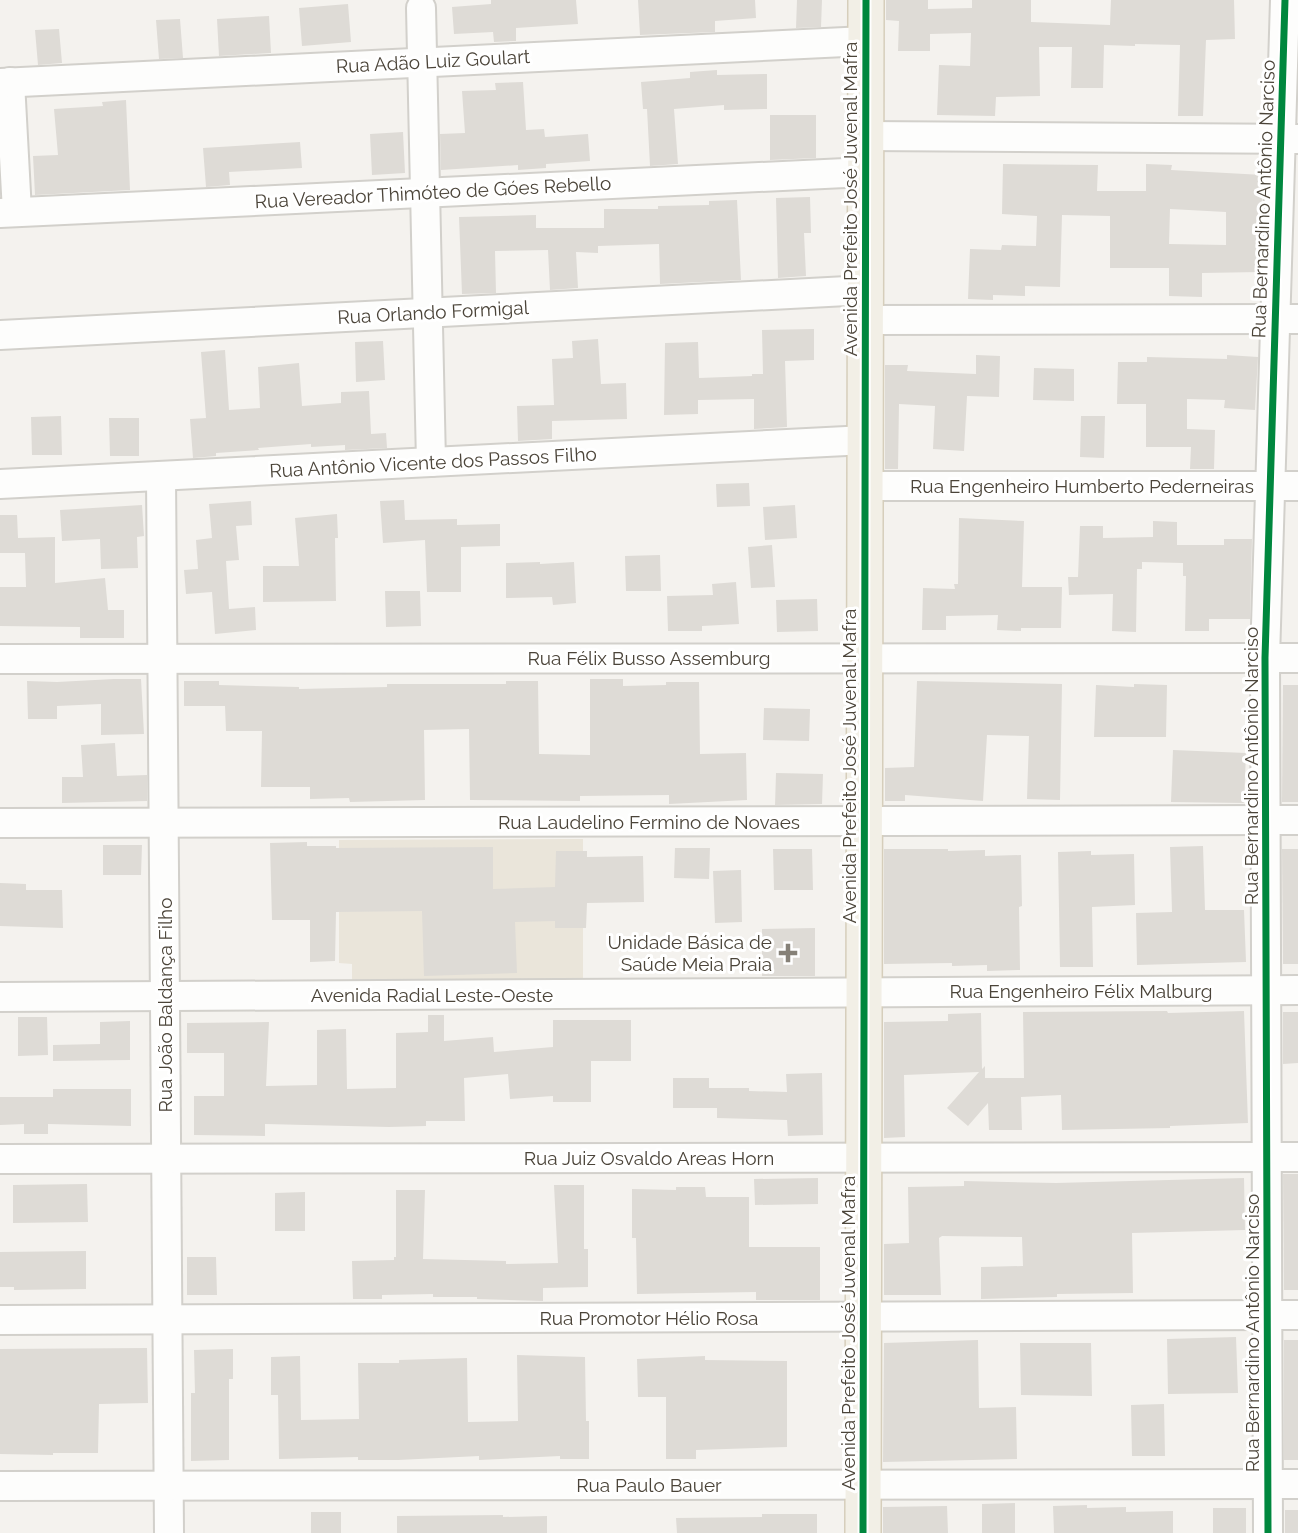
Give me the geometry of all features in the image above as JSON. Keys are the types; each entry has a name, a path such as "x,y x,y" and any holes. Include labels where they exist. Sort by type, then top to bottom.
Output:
{"main road":[{"name":"Avenida Prefeito José Juvenal Mafra","path":"863,1533 866,0"}],"street":[{"name":"Rua Bernardino Antônio Narciso","path":"1268,1533 1265,658 1284,486 1289,139 1285,0"},
{"path":"421,8 431,463"},
{"name":"Rua Adão Luiz Goulart","path":"5,82 866,41"},
{"path":"5,82 8,213"},
{"path":"866,136 1289,139"},
{"name":"Rua Vereador Thimóteo de Góes Rebello","path":"8,213 866,172"},
{"name":"Rua Orlando Formigal","path":"0,335 428,312 866,305 1287,318"},
{"name":"Rua Antônio Vicente dos Passos Filho","path":"0,484 866,440"},
{"name":"Rua João Baldança Filho","path":"161,476 169,1533"},
{"name":"Rua Engenheiro Humberto Pederneiras","path":"865,486 1284,486"},
{"name":"Rua Félix Busso Assemburg","path":"0,659 1298,658"},
{"name":"Rua Laudelino Fermino de Novaes","path":"0,823 1298,820"},
{"name":"Rua Engenheiro Félix Malburg","path":"864,992 1298,990"},
{"name":"Avenida Radial Leste-Oeste","path":"0,998 864,992"},
{"name":"Rua Juiz Osvaldo Areas Horn","path":"0,1160 1298,1157"},
{"name":"Rua Promotor Hélio Rosa","path":"0,1320 1298,1315"},
{"name":"Rua Paulo Bauer","path":"0,1486 1298,1484"}],"shaded area":[{"path":"583,839 583,981 352,982 352,964 339,963 339,840"}],"building":[{"path":"491,0 576,0 578,24 516,28 516,41 494,42 493,32 454,34 452,7 491,4"},
{"path":"638,0 755,0 756,18 715,21 715,32 640,35"},
{"path":"797,0 822,0 821,27 796,28"},
{"path":"886,0 928,0 928,9 972,8 972,0 1031,0 1031,22 1110,25 1111,0 1234,0 1235,39 1206,40 1203,116 1178,116 1180,45 1135,44 1104,45 1103,88 1071,88 1072,47 1039,47 1040,96 996,97 995,116 937,115 939,65 970,66 971,33 930,34 930,51 898,51 899,21 886,20"},
{"path":"348,4 351,42 302,46 299,8"},
{"path":"269,16 271,53 219,56 217,19"},
{"path":"180,19 183,58 159,59 156,20"},
{"path":"59,29 62,63 38,65 35,30"},
{"path":"717,70 717,75 767,74 767,109 724,110 724,105 674,109 678,164 650,166 647,109 643,109 641,82 690,78 690,72"},
{"path":"523,82 526,130 544,129 545,137 588,134 590,161 546,164 546,168 518,170 518,165 441,170 440,134 465,133 462,91 496,90 495,83"},
{"path":"126,100 130,190 35,195 33,156 58,155 54,109 103,106 102,102"},
{"path":"770,115 816,115 816,158 770,160"},
{"path":"403,132 405,173 372,175 370,134"},
{"path":"300,142 302,168 229,172 230,185 206,187 203,148"},
{"path":"1003,164 1098,165 1097,191 1146,191 1146,164 1172,165 1171,170 1263,175 1260,272 1202,273 1202,297 1169,296 1169,268 1110,268 1110,216 1062,215 1060,287 1025,286 1025,296 993,295 993,300 968,299 970,249 1001,250 1002,245 1036,246 1037,216 1002,214","holes":["1170,209 1226,212 1226,245 1169,244"]},
{"path":"810,197 811,233 804,233 806,276 778,278 776,198"},
{"path":"737,200 741,280 660,284 659,244 598,246 598,253 576,252 578,288 550,290 548,250 495,251 496,293 462,294 459,217 536,215 536,228 604,228 604,209 658,209 658,206 709,205 709,201"},
{"path":"814,329 814,360 785,361 787,427 754,429 754,399 698,400 698,414 664,415 665,343 698,342 699,378 752,376 763,374 762,330"},
{"path":"598,339 601,384 626,383 627,419 552,421 552,439 518,441 517,406 554,405 552,359 573,358 572,341"},
{"path":"383,341 385,380 356,382 355,342"},
{"path":"225,350 229,410 260,408 258,367 299,363 302,406 341,403 341,392 369,391 371,434 386,433 387,448 345,450 345,445 311,447 311,444 258,448 259,450 216,453 216,456 193,458 190,419 206,418 201,352"},
{"path":"976,355 1000,356 999,397 967,396 964,451 933,449 935,406 899,404 898,469 885,469 885,365 908,365 907,371 976,374"},
{"path":"1227,355 1258,357 1255,410 1224,408 1225,400 1187,399 1187,429 1215,430 1214,469 1190,469 1191,447 1146,447 1146,404 1117,404 1118,362 1147,362 1147,357 1227,359"},
{"path":"1034,368 1074,369 1074,401 1033,400"},
{"path":"61,416 62,455 32,455 31,417"},
{"path":"1081,416 1105,416 1104,458 1080,457"},
{"path":"109,418 139,418 139,456 110,456"},
{"path":"749,483 750,506 717,507 716,484"},
{"path":"404,500 405,520 457,519 457,525 500,524 500,546 461,547 461,592 427,592 425,540 383,543 380,501"},
{"path":"251,501 252,525 236,526 239,560 226,561 229,609 255,607 256,630 215,634 212,592 186,594 184,570 198,569 196,540 212,538 209,504"},
{"path":"142,505 144,536 137,537 138,568 101,569 100,539 62,541 60,510"},
{"path":"795,505 797,538 765,540 763,507"},
{"path":"337,514 336,601 263,602 263,566 299,566 295,518"},
{"path":"0,515 17,515 18,538 55,537 55,583 105,578 108,610 124,610 124,638 80,638 80,627 0,626 0,587 26,587 25,553 0,553"},
{"path":"959,518 1024,521 1022,587 1062,587 1061,628 997,630 998,615 946,616 946,630 922,630 923,588 955,589 954,584 958,584"},
{"path":"1153,521 1177,522 1177,545 1224,545 1224,539 1252,539 1250,619 1209,619 1209,631 1185,631 1186,576 1183,576 1183,563 1142,562 1142,569 1137,569 1136,632 1112,631 1113,594 1069,595 1068,577 1078,577 1080,526 1103,526 1103,538 1153,537"},
{"path":"772,545 775,587 751,588 748,547"},
{"path":"660,555 661,591 626,591 625,556"},
{"path":"574,562 576,603 553,605 552,597 506,598 506,563"},
{"path":"736,582 739,624 702,626 702,631 668,631 667,596 713,595 712,584"},
{"path":"385,591 420,591 421,626 386,627"},
{"path":"817,599 818,631 777,632 776,600"},
{"path":"141,679 144,734 101,735 101,704 57,706 57,719 28,719 27,681"},
{"path":"590,679 623,679 623,686 699,682 700,754 746,753 747,800 669,804 669,795 580,796 580,801 470,800 469,729 424,730 425,800 350,802 349,798 310,799 310,787 261,787 262,731 226,731 225,706 184,706 184,681 219,681 219,685 299,689 538,681 539,754 590,755"},
{"path":"917,681 1062,684 1060,800 1027,799 1029,736 987,735 983,801 905,795 905,801 885,801 885,768 914,767"},
{"path":"1134,684 1167,685 1166,737 1094,737 1096,685 1134,687"},
{"path":"1283,685 1298,685 1298,802 1282,802"},
{"path":"764,708 810,709 809,741 763,740"},
{"path":"115,743 117,776 147,775 147,801 62,803 62,777 83,777 81,745"},
{"path":"1173,750 1246,753 1244,803 1171,802"},
{"path":"776,773 823,774 822,804 775,805"},
{"path":"307,842 307,846 336,848 493,847 493,889 555,887 556,851 587,851 587,857 643,856 644,902 587,903 586,928 555,928 555,921 515,922 517,973 424,976 422,911 336,912 335,961 310,962 310,920 272,920 270,843"},
{"path":"103,845 142,845 141,875 103,875"},
{"path":"1203,846 1205,910 1244,910 1246,962 1137,965 1136,913 1172,912 1170,847"},
{"path":"675,848 710,848 709,879 674,878"},
{"path":"773,849 812,849 813,890 774,890"},
{"path":"884,849 985,850 985,856 1021,855 1020,970 987,971 987,965 952,966 952,963 884,964"},
{"path":"1282,849 1298,849 1298,964 1283,964"},
{"path":"1091,851 1091,855 1134,854 1135,905 1092,907 1093,967 1060,967 1058,852"},
{"path":"741,870 742,922 715,923 713,871"},
{"path":"0,883 26,884 26,890 62,890 63,928 0,926"},
{"name":"Unidade Básica de Saúde Meia Praia","path":"815,928 815,976 762,976 762,929"},
{"path":"1244,1011 1248,1123 1062,1130 1061,1095 1021,1097 1022,1130 989,1130 988,1103 968,1126 947,1108 979,1072 904,1075 905,1137 884,1138 884,1022 948,1021 948,1014 981,1013 982,1069 985,1066 985,1078 1024,1078 1023,1012"},
{"path":"1283,1012 1298,1012 1298,1063 1283,1064"},
{"path":"428,1015 444,1015 444,1041 493,1037 494,1052 553,1047 553,1020 631,1020 631,1061 591,1061 591,1102 553,1102 553,1096 510,1099 508,1074 464,1078 465,1121 426,1121 426,1126 389,1127 265,1124 265,1136 194,1135 194,1096 224,1096 224,1053 187,1053 187,1023 269,1022 266,1086 317,1085 317,1030 346,1029 347,1089 396,1088 396,1033 428,1032"},
{"path":"18,1017 47,1017 48,1055 18,1056"},
{"path":"130,1021 130,1060 53,1061 53,1045 100,1044 100,1022"},
{"path":"822,1073 823,1135 788,1136 787,1120 717,1118 717,1108 673,1108 673,1078 709,1078 709,1088 787,1092 786,1074"},
{"path":"53,1089 131,1089 131,1126 48,1124 48,1134 24,1134 24,1124 0,1125 0,1097 53,1097"},
{"path":"1283,1174 1298,1174 1298,1290 1284,1290"},
{"path":"818,1178 818,1204 755,1205 754,1179"},
{"path":"1244,1178 1245,1230 1132,1233 1133,1293 981,1299 981,1267 1023,1266 1022,1237 942,1236 939,1238 941,1295 884,1295 884,1244 909,1243 908,1187 964,1186 964,1181 1056,1183"},
{"path":"87,1184 88,1222 13,1223 13,1185"},
{"path":"554,1185 584,1185 584,1249 588,1249 588,1287 543,1288 543,1301 433,1297 433,1294 382,1295 382,1299 353,1299 352,1261 394,1260 396,1257 396,1190 425,1190 423,1259 506,1261 506,1264 558,1263"},
{"path":"676,1187 705,1187 706,1197 749,1197 749,1247 820,1247 820,1300 756,1300 756,1292 637,1294 636,1238 632,1238 632,1189 676,1190"},
{"path":"305,1192 305,1231 275,1231 275,1193"},
{"path":"86,1251 86,1289 14,1290 14,1287 0,1287 0,1252"},
{"path":"187,1257 216,1257 217,1295 187,1295"},
{"path":"1236,1337 1238,1393 1168,1394 1167,1339"},
{"path":"978,1340 979,1408 1016,1407 1017,1459 883,1462 884,1343"},
{"path":"1284,1340 1298,1340 1298,1460 1284,1460"},
{"path":"1020,1343 1091,1343 1092,1396 1021,1395"},
{"path":"147,1348 148,1403 99,1404 98,1453 0,1454 0,1349"},
{"path":"233,1349 233,1379 229,1379 229,1460 191,1461 191,1393 195,1393 194,1350"},
{"path":"517,1355 585,1357 589,1459 560,1459 560,1456 479,1460 479,1456 398,1460 358,1460 358,1457 279,1459 278,1395 271,1395 271,1357 300,1356 301,1420 359,1419 358,1363 467,1358 468,1422 518,1421"},
{"path":"705,1356 705,1360 787,1361 787,1447 696,1450 696,1459 666,1459 666,1397 638,1397 637,1359"},
{"path":"1164,1404 1165,1456 1132,1456 1131,1405"},
{"path":"1015,1503 1015,1533 982,1533 982,1504"},
{"path":"1087,1505 1087,1508 1126,1507 1126,1512 1173,1511 1173,1533 1054,1533 1053,1506"},
{"path":"947,1506 948,1533 883,1533 883,1507"},
{"path":"1213,1508 1246,1508 1246,1533 1213,1533"},
{"path":"1285,1510 1298,1510 1298,1533 1285,1533"},
{"path":"311,1512 341,1512 341,1533 311,1533"},
{"path":"762,1514 817,1514 817,1533 677,1533 676,1518 762,1517"},
{"path":"397,1516 547,1516 547,1533 397,1533"}],"cycle path":[{"path":"863,1533 866,0"},
{"path":"1268,1533 1265,658 1285,0"}],"place":[{"name":"Unidade Básica de Saúde Meia Praia","path":"788,953"}]}
